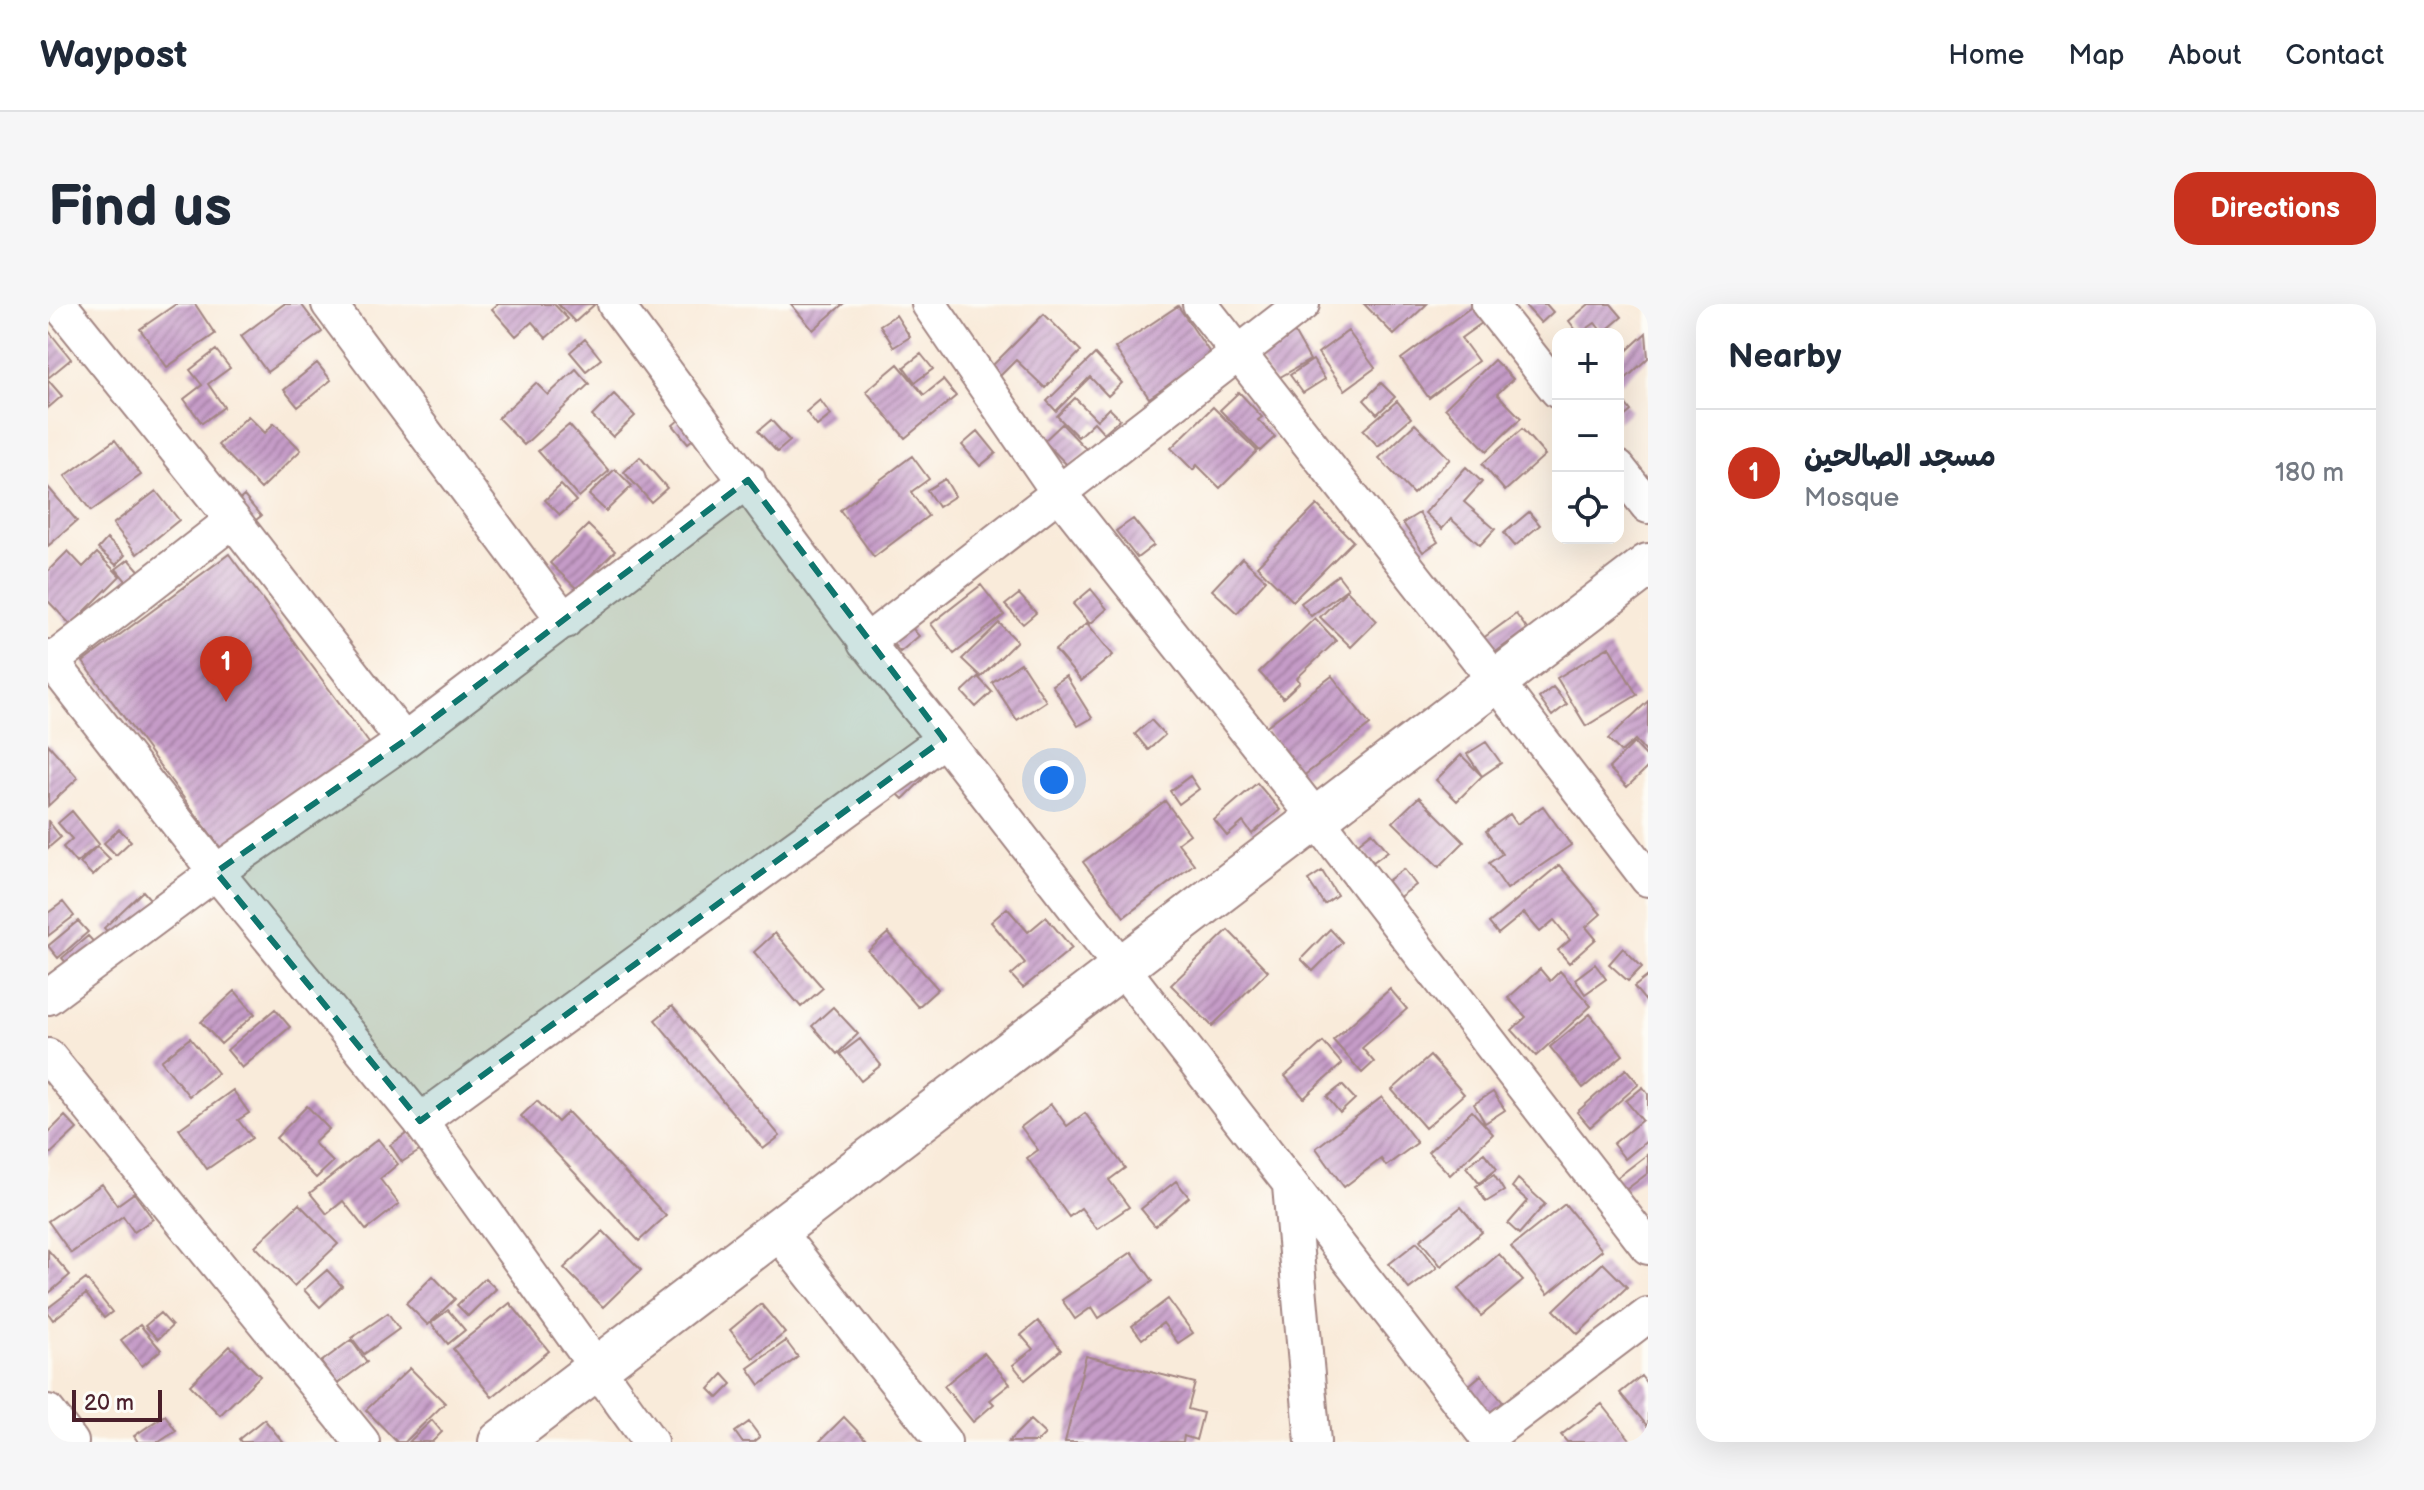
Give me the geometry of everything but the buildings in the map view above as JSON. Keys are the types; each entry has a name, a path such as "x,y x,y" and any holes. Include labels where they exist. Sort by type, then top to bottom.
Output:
{"street":[{"path":"59,304 233,520 404,741"},
{"path":"329,304 565,621"},
{"path":"615,304 748,480 865,643 944,739 1120,969 1489,1439 1648,1315"},
{"path":"929,304 1059,493 1316,818 1648,1247"},
{"path":"1200,304 1648,879"},
{"path":"865,643 1302,304"},
{"path":"1489,304 1552,383"},
{"path":"1621,472 1648,506"},
{"path":"48,997 216,872 404,741 748,480"},
{"path":"233,520 50,659 216,872 420,1121 650,1442"},
{"path":"500,1442 1648,565"},
{"path":"420,1121 944,739"},
{"path":"48,1056 362,1442"},
{"path":"1290,1186 1313,1442"},
{"path":"777,1231 944,1442"},
{"path":"48,1412 71,1442"}],"highlighted area":[{"path":"748,480 944,739 420,1121 216,872 404,741"}],"place":[{"name":"مسجد الصالحين","path":"226,702"}]}
